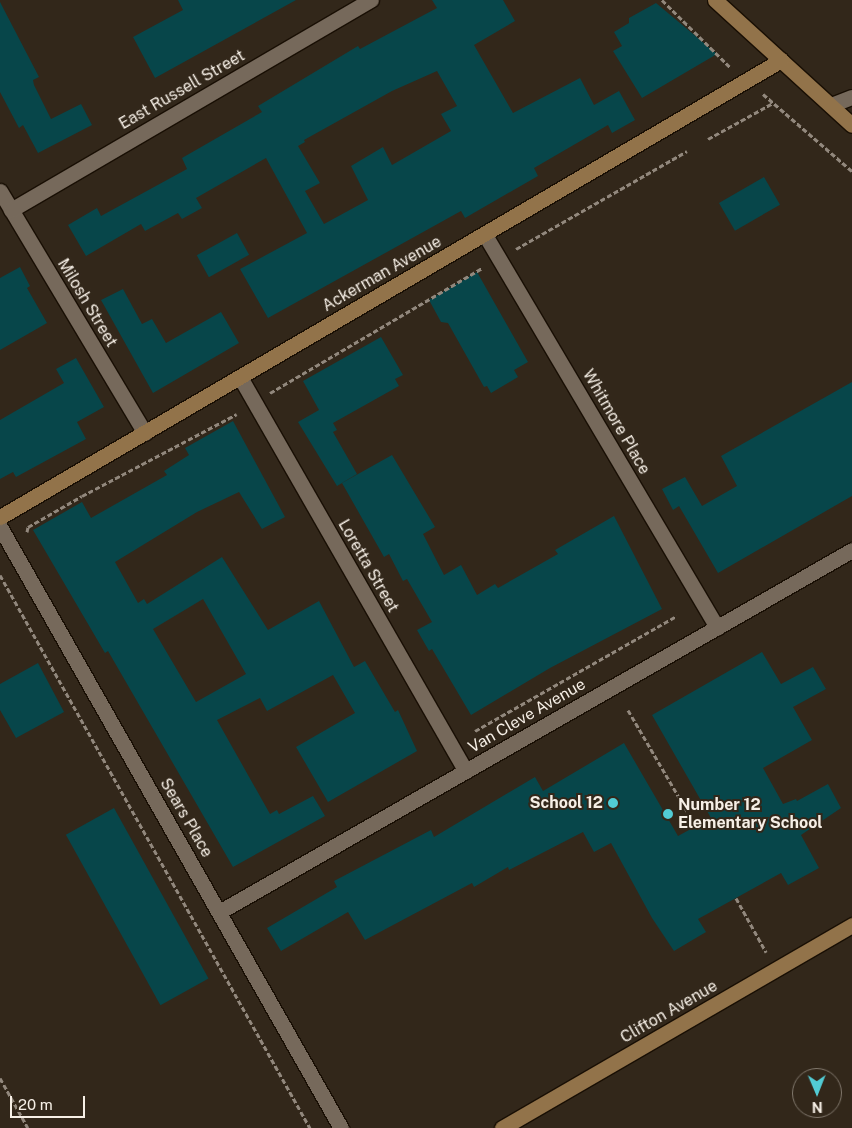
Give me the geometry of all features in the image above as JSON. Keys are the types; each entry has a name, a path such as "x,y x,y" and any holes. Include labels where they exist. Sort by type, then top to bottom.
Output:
{"street":[{"name":"East Russell Street","path":"11,210 371,0"},
{"path":"715,0 852,125"},
{"name":"Ackerman Avenue","path":"0,517 485,235 781,60"},
{"path":"831,105 852,97"},
{"name":"Milosh Street","path":"0,191 145,433"},
{"name":"Whitmore Place","path":"485,235 717,628"},
{"name":"Loretta Street","path":"240,377 466,772"},
{"name":"Sears Place","path":"0,527 341,1128"},
{"name":"Van Cleve Avenue","path":"219,912 852,550"},
{"name":"Clifton Avenue","path":"502,1128 852,926"}],"path":[{"path":"708,139 774,102"},
{"path":"10,545 27,533 28,527 254,402 687,151"},
{"path":"0,575 310,1128"},
{"path":"475,731 678,616"},
{"path":"628,710 690,816"},
{"path":"736,898 776,970"},
{"path":"0,1078 28,1128"}],"building":[{"path":"178,0 296,0 155,78 133,37 183,10"},
{"path":"432,0 503,0 515,21 474,45 513,113 580,78 594,105 619,91 635,120 612,133 608,125 534,168 538,176 465,218 461,211 268,318 240,269 307,233 266,158 196,198 202,208 182,219 178,213 145,231 141,224 86,256 68,225 97,208 101,216 187,169 182,158 262,112 258,106 358,46 360,49 437,8","holes":["437,71 457,106 441,114 451,131 392,165 383,147 351,166 368,200 324,224 305,191 320,183 298,146 305,142 304,140 392,91"]},
{"path":"0,2 39,77 33,80 34,85 51,119 81,104 92,125 38,153 23,125 19,128 0,92"},
{"path":"656,3 717,54 642,98 613,51 622,46 614,32 629,23 629,18"},
{"path":"764,177 780,205 735,231 719,203"},
{"path":"237,233 249,255 209,277 197,255"},
{"path":"20,267 30,286 27,288 47,323 0,350 0,278"},
{"path":"477,272 528,362 514,370 518,377 491,393 487,386 484,387 448,323 441,322 429,300"},
{"path":"123,289 142,324 152,319 166,343 221,312 239,343 153,393 101,300"},
{"path":"381,337 403,375 395,379 399,386 333,423 337,430 333,432 357,474 337,486 298,422 319,410 303,381"},
{"path":"76,358 104,407 77,422 86,439 16,477 13,472 0,479 0,420 64,383 56,369"},
{"path":"852,382 852,496 718,573 679,506 673,510 662,489 685,477 702,506 737,486 721,456"},
{"path":"233,421 285,517 262,529 239,492 197,512 115,562 138,603 144,599 147,604 222,557 268,630 319,601 354,667 365,661 395,712 398,710 417,751 328,802 296,747 355,713 333,675 267,711 260,698 217,720 270,814 277,810 279,814 313,796 325,816 233,867 108,651 105,653 33,530 82,502 91,518 167,475 164,471 189,455 185,448","holes":["203,599 246,674 196,702 153,629"]},
{"path":"392,455 435,527 423,534 444,575 461,565 477,595 495,584 498,588 558,554 555,550 614,516 662,609 550,668 471,715 432,649 429,651 417,630 432,622 407,579 403,581 389,554 384,557 342,483"},
{"name":"School 12","path":"762,652 781,684 813,667 826,689 793,707 812,740 763,768 783,804 796,799 797,801 828,784 841,808 801,835 819,868 788,885 781,873 698,919 706,932 674,951 652,918 611,843 594,852 583,832 509,870 508,867 474,887 472,883 365,940 348,912 281,951 267,928 337,887 334,881 431,830 434,837 535,777 543,791 624,743 678,836 711,818 652,715"},
{"path":"38,663 64,712 16,738 0,710 0,684"},
{"path":"114,808 209,979 160,1005 66,835"}],"place":[{"name":"School 12","path":"613,803"},
{"name":"Number 12 Elementary School","path":"668,814"}]}
